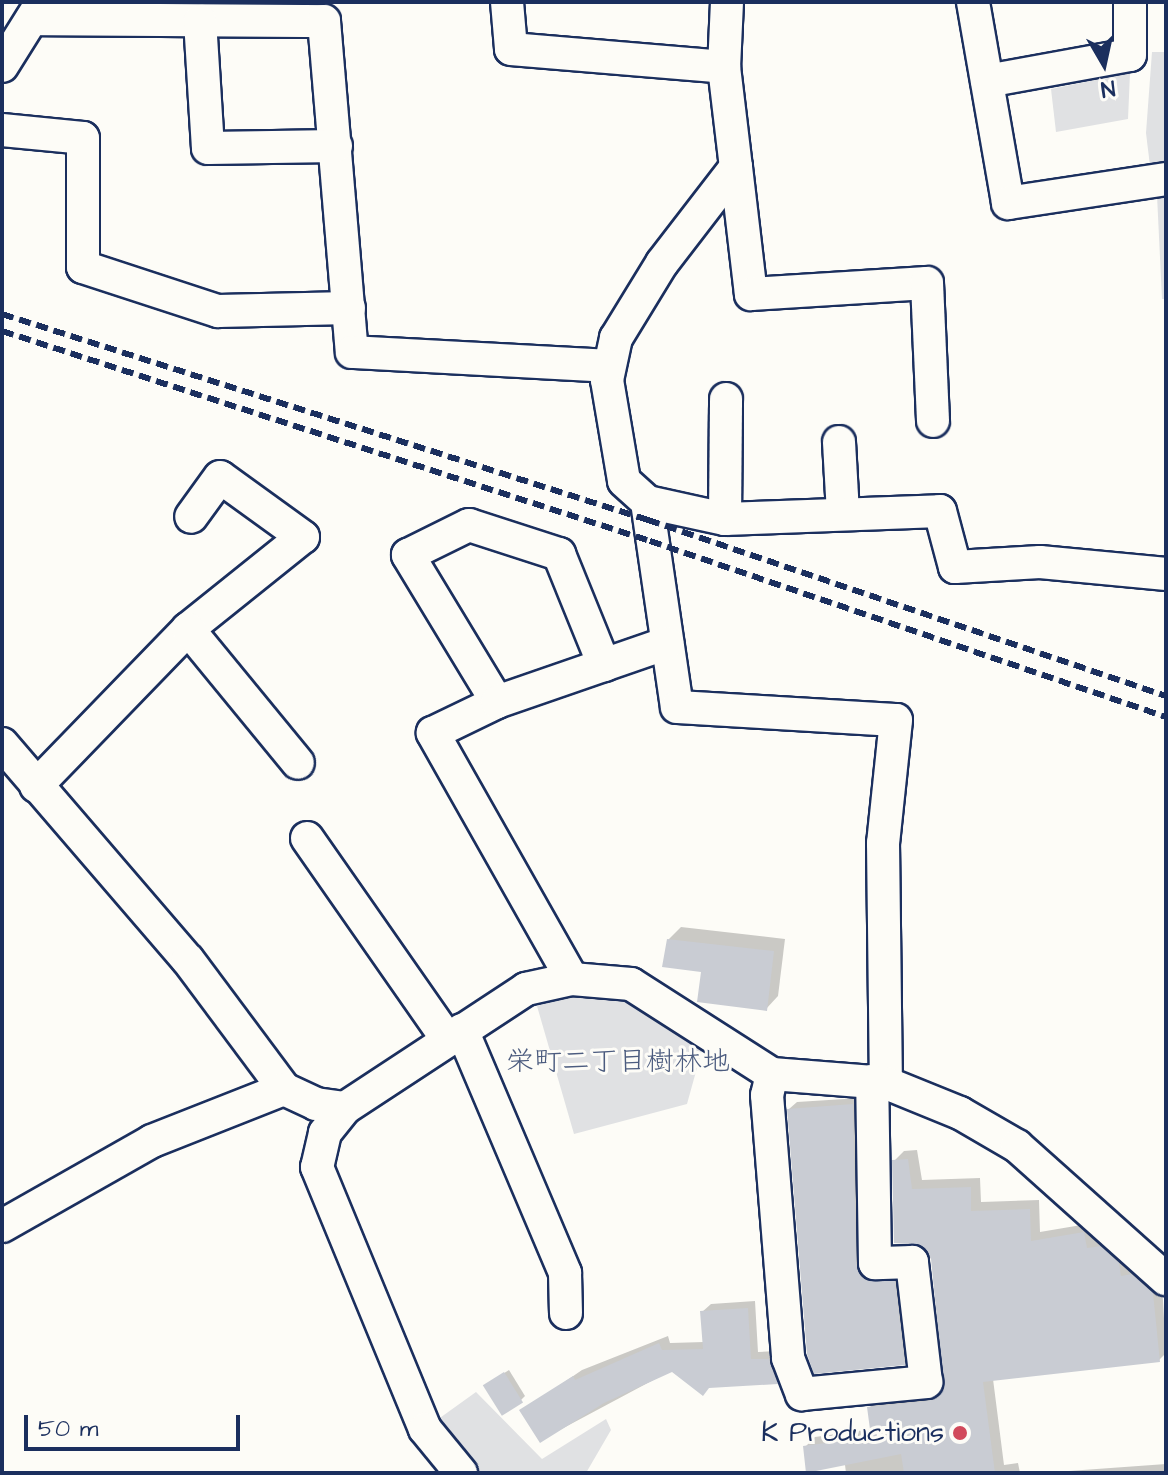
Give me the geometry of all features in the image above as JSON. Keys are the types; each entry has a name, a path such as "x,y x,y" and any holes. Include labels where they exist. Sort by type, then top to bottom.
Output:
{"street":[{"path":"507,2 511,49 724,67"},
{"path":"727,2 724,67 751,294 927,283 933,421"},
{"path":"973,2 1008,203 1166,179"},
{"path":"987,81 1130,55 1130,2"},
{"path":"2,66 37,11 200,21 324,21 352,352 609,366"},
{"path":"200,21 208,148 336,146"},
{"path":"2,130 83,138 83,267 218,311 349,308"},
{"path":"736,167 662,263 616,338 607,380 624,481 647,502 725,519 940,511 955,567 1040,562 1166,574"},
{"path":"725,519 726,399"},
{"path":"839,442 843,514"},
{"path":"36,786 188,629 303,537 220,477 191,517"},
{"path":"647,502 677,707 896,720 883,843 875,1263 912,1262 926,1382 802,1394 788,1358 767,1095 772,1074"},
{"path":"497,702 408,555 469,525 559,554 604,665"},
{"path":"188,629 298,763"},
{"path":"572,979 433,733 497,702 667,643"},
{"path":"2,744 188,960 284,1089 316,1104 345,1108"},
{"path":"307,838 455,1035 565,1273 566,1313"},
{"path":"461,1473 425,1429 317,1167 325,1133 345,1108 526,989 572,979 631,984 772,1074 879,1082 960,1113 1017,1146 1166,1279"},
{"path":"2,1226 152,1141 284,1089"}],"green space":[{"path":"1152,52 1166,52 1166,165 1150,166 1146,133"},
{"path":"1130,73 1128,119 1056,132 1051,89"},
{"path":"1157,195 1166,195 1166,299 1162,299"},
{"name":"栄町二丁目樹林地","path":"580,994 625,996 703,1046 687,1104 574,1134 537,1006"},
{"path":"476,1392 542,1459 606,1419 611,1430 586,1473 479,1473 437,1420"}],"building":[{"path":"667,939 774,951 767,1011 697,1002 701,972 662,967"},
{"path":"853,1104 856,1264 867,1280 895,1281 905,1365 814,1374 807,1354 787,1109"},
{"path":"908,1159 912,1189 971,1187 971,1211 1030,1209 1031,1241 1084,1232 1087,1248 1101,1246 1119,1263 1121,1276 1132,1274 1153,1293 1160,1362 983,1382 995,1473 904,1473 901,1454 806,1473 803,1446 871,1437 867,1407 928,1401 944,1389 931,1259 920,1245 894,1243 892,1160"},
{"path":"748,1308 751,1359 769,1359 778,1384 709,1388 703,1396 672,1372 604,1403 540,1443 519,1410 573,1376 575,1380 659,1343 662,1350 703,1349 700,1311"},
{"path":"504,1372 523,1403 502,1416 483,1385"}],"railway":[{"path":"2,314 648,520 1166,696"},
{"path":"2,331 650,541 1166,717"}],"place":[{"name":"K Productions","path":"960,1433"}]}
